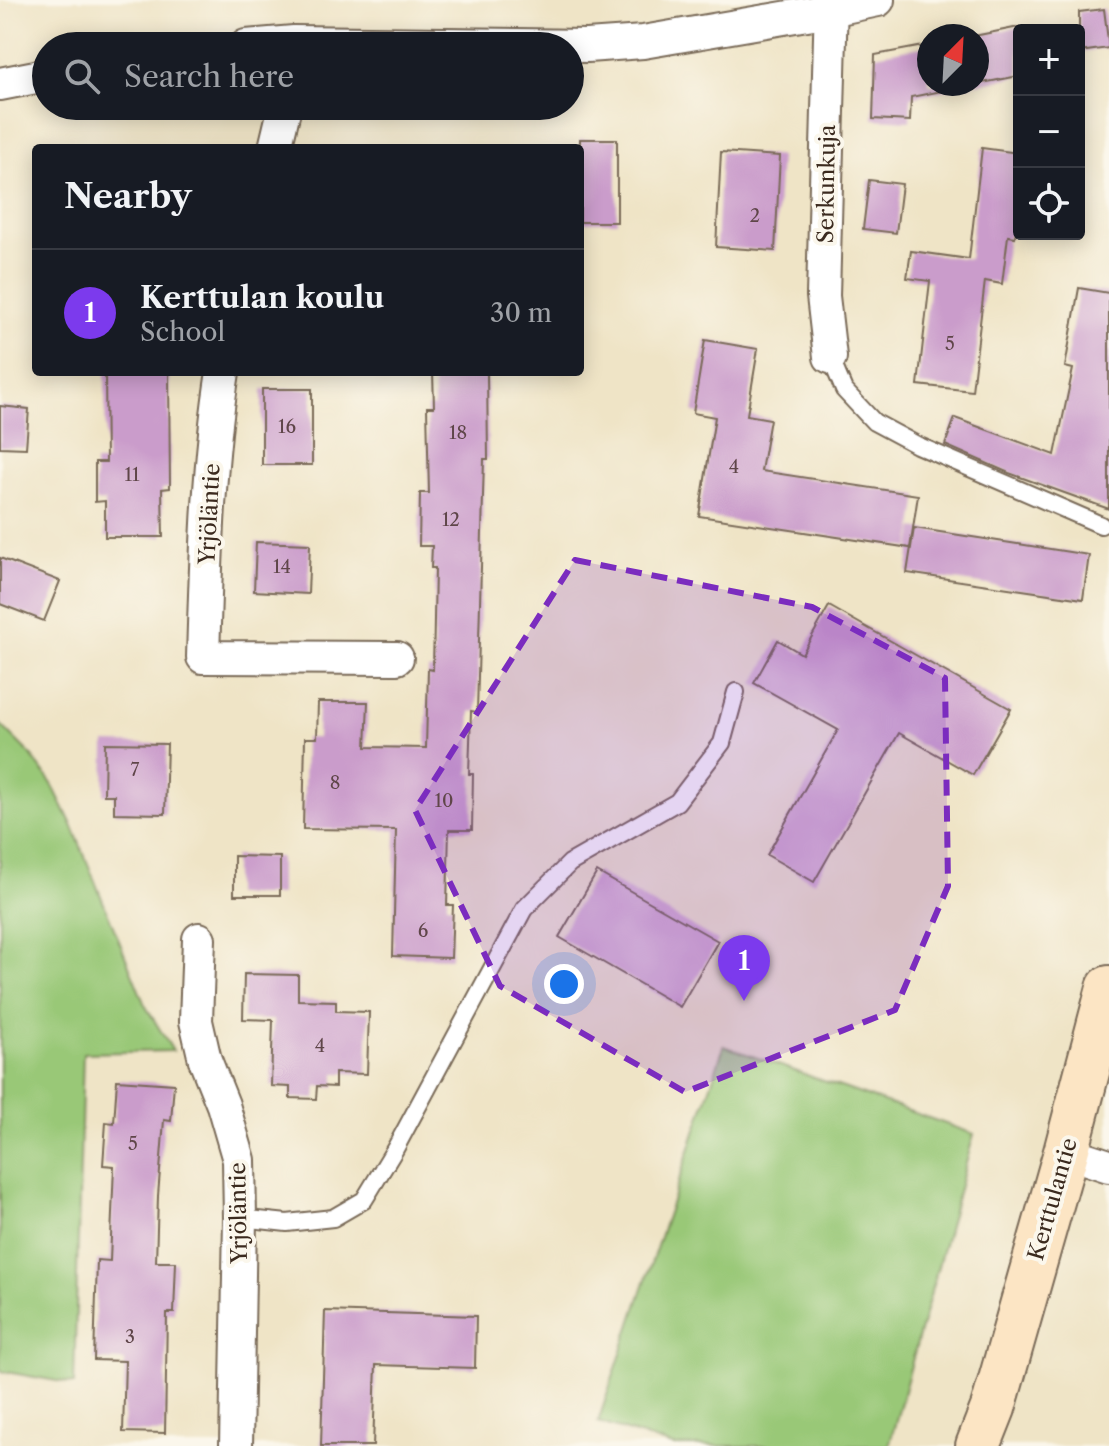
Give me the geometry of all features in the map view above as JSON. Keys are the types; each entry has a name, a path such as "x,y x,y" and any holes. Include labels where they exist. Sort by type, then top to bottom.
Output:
{"street":[{"path":"584,46 643,42 830,5 878,0"},
{"name":"Serkunkuja","path":"830,5 823,296 830,357"},
{"path":"0,84 32,78"},
{"path":"276,144 282,120"},
{"name":"Yrjöläntie","path":"222,376 215,422 203,657 397,658"},
{"name":"Yrjöläntie","path":"199,939 196,1021 205,1060 223,1105 239,1160 236,1446"},
{"name":"Kerttulantie","path":"986,1433 1109,988"},
{"path":"1066,1152 1109,1166"}],"lane":[{"path":"830,357 844,390 874,422 917,445 1101,525"},
{"path":"240,1218 287,1223 333,1218 364,1200 395,1149 524,909 570,863 677,802 722,743 736,692"}],"highlighted area":[{"path":"575,560 812,607 945,678 948,886 895,1010 685,1092 500,986 415,810"}],"green space":[{"path":"0,724 30,754 52,784 73,827 145,1005 173,1051 83,1053 74,1384 0,1371"},
{"path":"724,1046 974,1134 889,1446 673,1446 598,1422"}],"building":[{"path":"1104,9 1109,48 1085,51 1085,24 1079,24 1079,12"},
{"path":"1013,28 1013,77 989,82 989,33"},
{"path":"917,47 917,96 911,97 910,121 873,119 875,55"},
{"path":"580,139 617,139 617,222 584,222 584,144 580,144"},
{"path":"982,148 1013,152 1013,237 1008,236 1002,284 985,281 972,391 918,385 930,281 907,278 911,251 969,259"},
{"path":"721,152 780,156 775,251 716,247"},
{"path":"869,180 902,184 896,233 863,229"},
{"path":"1079,288 1109,293 1109,509 1009,473 945,445 955,418 1055,455 1073,369 1065,367"},
{"path":"705,340 758,349 747,415 770,419 761,471 918,495 910,548 699,516 715,417 693,413"},
{"path":"105,376 169,376 170,488 162,489 163,537 105,537 105,501 95,502 95,462 106,462"},
{"path":"433,376 487,376 488,459 484,459 477,712 471,711 469,774 473,774 472,830 449,830 447,905 453,905 451,958 393,956 396,830 303,829 305,738 317,738 318,702 368,702 366,747 426,748 428,669 433,670 435,568 431,568 432,546 419,546 420,493 429,493 427,407 434,407"},
{"path":"262,389 312,389 312,465 262,465"},
{"path":"0,406 29,409 26,448 0,447"},
{"path":"914,528 1089,555 1083,599 907,573"},
{"path":"256,542 310,544 308,594 254,591"},
{"path":"0,558 60,581 44,621 0,604"},
{"path":"829,606 1011,709 973,775 899,733 814,882 767,855 838,730 754,683 778,640 802,654"},
{"path":"105,743 167,744 165,814 114,813 114,795 104,795"},
{"path":"234,856 280,857 280,895 234,895"},
{"path":"597,872 718,941 680,1007 559,937"},
{"path":"244,974 298,975 298,1000 336,1001 336,1011 369,1012 367,1074 335,1073 335,1087 317,1086 316,1099 290,1098 290,1087 271,1086 273,1020 243,1019"},
{"path":"117,1080 174,1084 171,1121 164,1120 156,1262 176,1262 174,1313 167,1313 165,1433 123,1432 125,1361 94,1360 97,1260 110,1261 114,1166 103,1165 106,1122 114,1123"},
{"path":"325,1311 476,1316 475,1368 376,1365 373,1446 321,1446"}],"place":[{"name":"Kerttulan koulu","path":"744,1001"}]}
